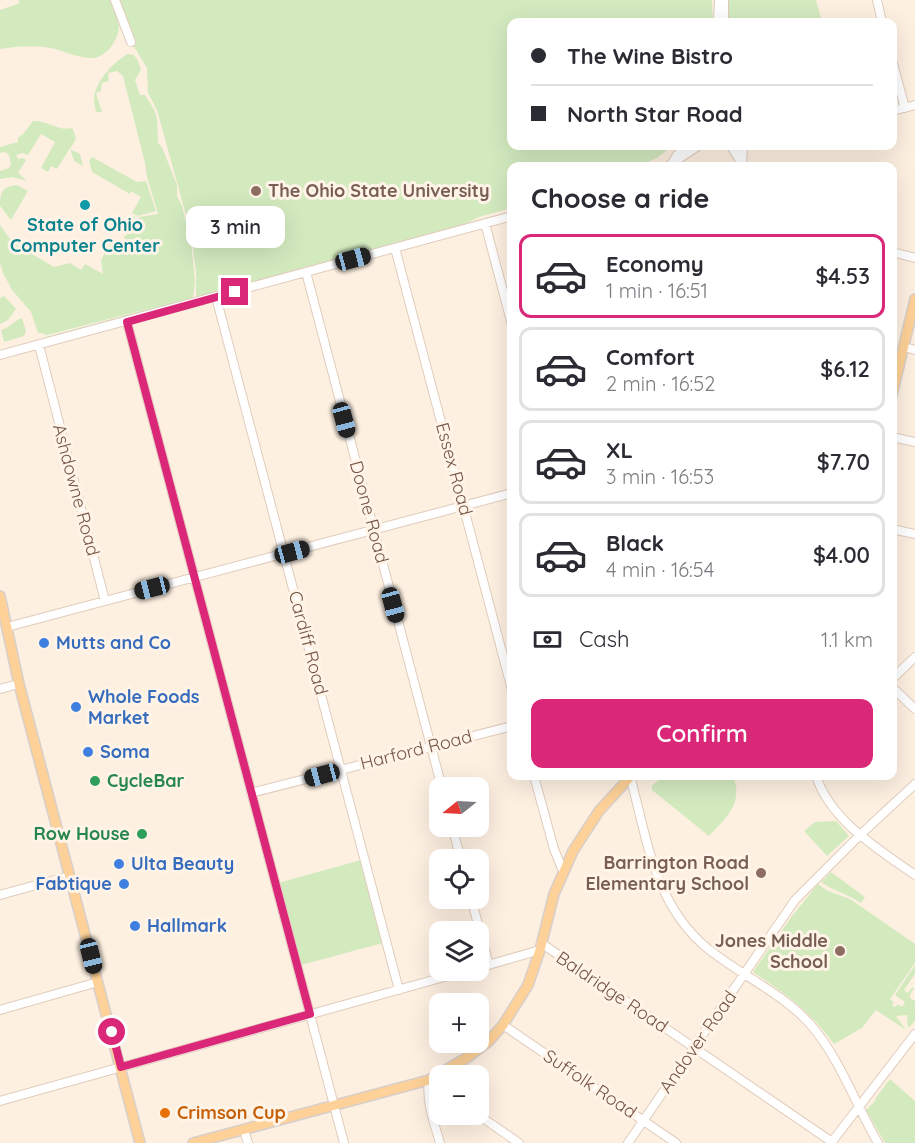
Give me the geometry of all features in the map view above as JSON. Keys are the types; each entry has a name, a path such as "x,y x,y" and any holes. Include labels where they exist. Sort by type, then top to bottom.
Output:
{"main road":[{"path":"897,375 915,299"},
{"path":"0,596 19,684 140,1143"},
{"path":"454,1065 488,1042 503,1025 528,985 563,870 589,825 627,780"},
{"path":"193,1143 429,1080"}],"street":[{"path":"115,0 131,42"},
{"path":"718,0 718,18"},
{"path":"724,0 724,18"},
{"path":"876,0 881,18"},
{"path":"897,78 905,108"},
{"path":"897,110 915,105"},
{"path":"672,162 683,150"},
{"path":"674,162 692,150"},
{"path":"0,356 507,217"},
{"path":"485,223 507,306"},
{"name":"Essex Road","path":"395,248 507,671"},
{"path":"897,253 915,258"},
{"name":"Doone Road","path":"306,272 439,777"},
{"name":"Cardiff Road","path":"216,297 399,990"},
{"path":"127,322 344,1143"},
{"name":"Ashdowne Road","path":"37,346 43,376 47,380 105,601"},
{"path":"904,347 915,350"},
{"path":"897,439 915,442"},
{"path":"7,627 507,494"},
{"path":"897,530 915,534"},
{"path":"897,674 915,657"},
{"path":"0,689 19,684"},
{"path":"897,692 915,709"},
{"name":"Harford Road","path":"251,793 507,727"},
{"path":"535,780 554,849 563,870"},
{"path":"631,780 655,869 667,900 691,932 706,947 787,1003 812,1026 832,1053 858,1108 878,1143"},
{"path":"818,780 831,802 860,835 915,875"},
{"name":"Andover Road","path":"628,1143 795,900 915,784"},
{"path":"0,895 69,876"},
{"path":"489,965 540,946"},
{"name":"Baldridge Road","path":"540,946 694,1047 832,1143"},
{"path":"0,1101 430,981"},
{"path":"0,1010 98,982"},
{"name":"Suffolk Road","path":"503,1025 676,1143"},
{"path":"832,1143 915,1034"},
{"path":"489,1122 519,1143"},
{"path":"435,1125 440,1143"},
{"path":"244,1130 248,1143"}],"green space":[{"path":"18,0 110,0 119,26 117,37 106,52 91,58 38,46 0,49 0,10 20,3"},
{"name":"The Ohio State University","path":"118,0 712,0 713,18 507,18 507,150 667,150 657,158 648,162 507,162 507,209 479,217 465,224 196,298 196,272 191,233 157,110 148,93 147,68 131,42 135,40"},
{"path":"726,0 816,0 821,18 726,18"},
{"path":"128,54 134,55 138,61 141,70 135,80 140,95 145,95 155,113 158,143 162,147 177,185 177,196 182,206 191,242 195,281 193,299 47,338 163,305 47,335 38,333 31,312 12,290 0,263 0,225 11,240 11,244 15,244 54,267 70,263 81,270 85,264 103,274 101,260 114,238 119,250 125,250 127,246 124,236 127,235 125,225 131,215 138,219 158,214 123,76 117,71 108,73 109,81 102,83 101,91 96,93 102,112 96,112 95,108 94,97 102,78 111,67"},
{"path":"33,121 73,129 76,139 57,169 51,166 48,172 41,168 55,142 41,134 28,155 23,153 16,155 18,159 26,160 18,173 27,181 12,177 0,179 0,171 9,168 11,164 9,155 5,152 0,153 0,147 18,142 18,138"},
{"path":"70,149 80,154 83,166 74,161"},
{"path":"92,157 137,182 146,181 156,211 138,216 132,213 141,197 131,191 130,194 92,172 89,161"},
{"path":"17,185 28,191 11,220 0,206 1,197 5,189"},
{"path":"4,296 16,309 8,320 0,324 0,298"},
{"path":"22,318 26,331 24,336 4,342 1,330"},
{"path":"659,780 734,780 735,802 727,816 709,836 652,790 652,785"},
{"path":"836,821 849,836 827,856 804,831 815,822"},
{"path":"361,860 383,943 301,965 278,883"},
{"path":"831,872 865,897 861,903 821,882"},
{"name":"Jones Middle School","path":"818,884 828,891 850,899 915,944 915,963 890,999 894,1002 892,1005 895,1007 898,1004 902,1007 905,1002 895,995 915,965 915,974 904,990 908,993 912,987 914,988 910,998 915,1001 915,1021 908,1028 907,1015 896,1016 906,1030 876,1010 862,1028 834,1044 797,1004 753,972 792,916"},
{"path":"890,1079 915,1101 915,1143 885,1143 866,1110"}],"place":[{"name":"The Ohio State University","path":"256,191"},
{"name":"State of Ohio Computer Center","path":"85,205"},
{"name":"Mutts and Co","path":"44,643"},
{"name":"Whole Foods Market","path":"76,707"},
{"name":"Soma","path":"88,752"},
{"name":"CycleBar","path":"95,781"},
{"name":"Row House","path":"142,834"},
{"name":"Ulta Beauty","path":"119,864"},
{"name":"Barrington Road Elementary School","path":"761,873"},
{"name":"Fabtique","path":"124,884"},
{"name":"Hallmark","path":"135,926"},
{"name":"Jones Middle School","path":"840,951"},
{"name":"Crimson Cup","path":"165,1113"}],"route":[{"path":"112,1032 121,1067 310,1014 127,322 235,292"}]}
